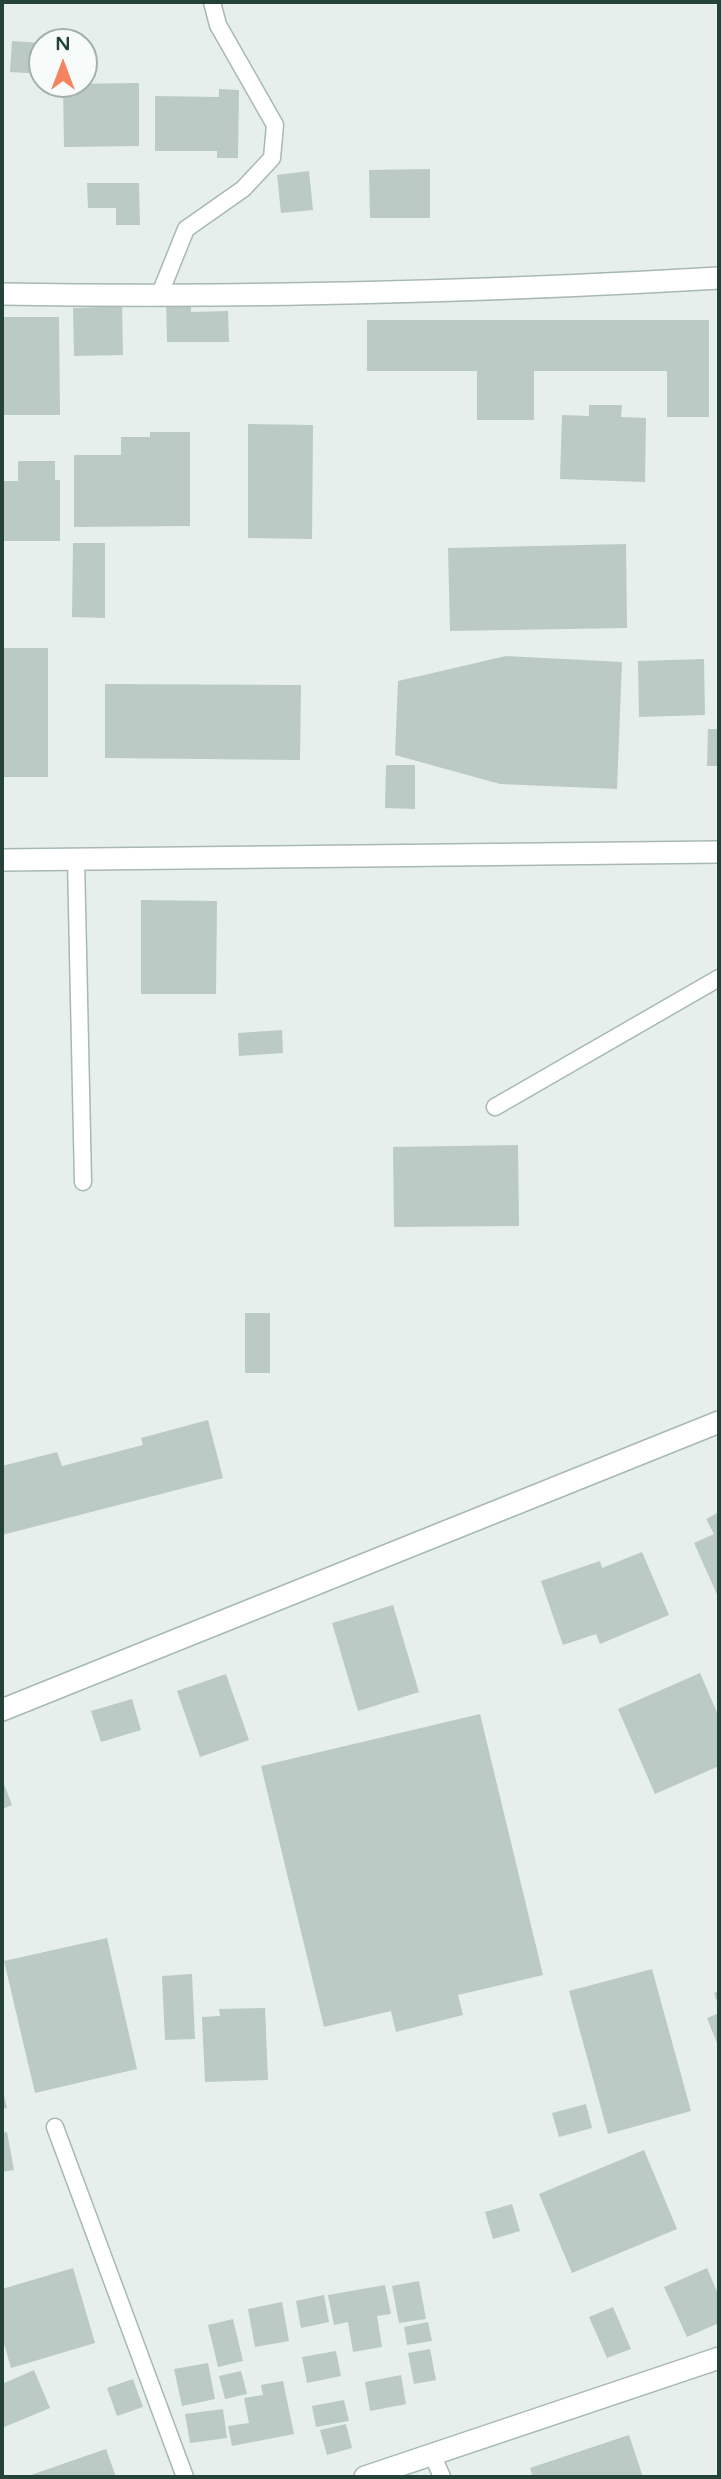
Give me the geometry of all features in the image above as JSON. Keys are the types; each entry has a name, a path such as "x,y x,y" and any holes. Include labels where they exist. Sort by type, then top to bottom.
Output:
{"street":[{"path":"2,294 159,296 559,288 719,278"},
{"path":"2,860 719,852"},
{"path":"2,1710 719,1422"},
{"path":"365,2477 719,2358"}],"lane":[{"path":"159,296 186,229 243,189 272,158 275,125 218,26 212,2"},
{"path":"76,860 83,1182"},
{"path":"495,1107 719,978"},
{"path":"55,2127 185,2477"},
{"path":"433,2456 442,2477"}],"building":[{"path":"12,41 28,42 28,73 10,72"},
{"path":"139,83 139,146 64,147 63,98 98,98 98,84"},
{"path":"219,89 239,90 238,158 217,158 217,151 155,151 155,96 219,97"},
{"path":"430,169 430,218 370,218 369,170"},
{"path":"309,171 313,210 281,213 277,175"},
{"path":"87,183 139,183 140,225 116,225 116,208 88,208"},
{"path":"191,299 191,312 228,311 229,342 167,342 166,300"},
{"path":"100,302 122,302 123,355 74,356 73,308 100,307"},
{"path":"2,317 59,317 60,415 2,415"},
{"path":"367,320 709,320 709,417 667,417 667,371 534,371 534,420 477,420 477,371 367,371"},
{"path":"589,405 622,405 621,417 646,418 645,482 560,479 562,415 589,416"},
{"path":"248,424 313,425 312,539 248,538"},
{"path":"150,432 190,432 190,526 74,527 74,455 121,455 121,437 150,437"},
{"path":"18,461 55,461 55,480 60,480 60,541 2,541 2,481 18,481"},
{"path":"73,543 105,543 105,618 72,617"},
{"path":"626,544 627,628 450,631 448,548"},
{"path":"2,648 48,648 48,777 2,777"},
{"path":"506,656 622,662 617,789 500,784 395,755 398,681"},
{"path":"704,659 705,715 639,717 638,661"},
{"path":"105,684 301,685 300,760 105,758"},
{"path":"708,729 719,729 719,766 707,766"},
{"path":"386,765 415,765 415,809 385,808"},
{"path":"141,900 217,901 216,994 141,994"},
{"path":"282,1030 283,1053 239,1056 238,1033"},
{"path":"518,1145 519,1226 394,1227 393,1147"},
{"path":"245,1313 270,1313 270,1373 245,1373"},
{"path":"208,1420 223,1478 2,1535 2,1466 57,1452 62,1466 143,1445 141,1438"},
{"path":"719,1512 719,1599 694,1543 714,1534 706,1519"},
{"path":"642,1552 669,1615 600,1644 596,1634 563,1645 541,1581 600,1561 602,1568"},
{"path":"393,1605 419,1692 358,1711 332,1623"},
{"path":"700,1673 719,1717 719,1766 655,1794 618,1709"},
{"path":"226,1674 249,1740 200,1757 177,1691"},
{"path":"132,1699 141,1730 101,1742 91,1711"},
{"path":"480,1714 543,1975 458,1995 463,2015 396,2032 391,2011 324,2027 261,1766"},
{"path":"2,1779 12,1805 2,1809"},
{"path":"107,1938 137,2069 35,2093 4,1961"},
{"path":"652,1969 691,2111 608,2134 569,1991"},
{"path":"192,1974 195,2039 165,2040 162,1976"},
{"path":"719,1991 719,2007 714,1993"},
{"path":"265,2008 268,2080 205,2082 202,2017 220,2016 219,2009"},
{"path":"719,2013 719,2048 707,2018"},
{"path":"2,2092 7,2108 2,2109"},
{"path":"586,2104 592,2128 559,2137 552,2113"},
{"path":"7,2132 14,2170 2,2172 2,2133"},
{"path":"644,2150 677,2229 572,2273 539,2194"},
{"path":"512,2204 520,2231 493,2239 485,2212"},
{"path":"73,2268 95,2343 11,2368 2,2337 2,2289"},
{"path":"707,2268 719,2296 719,2323 687,2337 664,2287"},
{"path":"419,2281 426,2319 399,2323 392,2286"},
{"path":"385,2285 391,2314 377,2316 382,2347 353,2352 348,2322 334,2325 328,2295"},
{"path":"324,2295 329,2322 301,2328 296,2301"},
{"path":"282,2302 289,2341 255,2347 248,2309"},
{"path":"613,2307 631,2349 607,2358 589,2317"},
{"path":"233,2319 243,2361 218,2367 208,2325"},
{"path":"428,2322 432,2341 407,2345 404,2327"},
{"path":"430,2349 436,2380 414,2384 408,2353"},
{"path":"336,2351 341,2376 307,2383 302,2357"},
{"path":"208,2363 215,2399 182,2406 174,2369"},
{"path":"34,2370 50,2408 2,2428 2,2384"},
{"path":"241,2371 247,2394 225,2399 219,2376"},
{"path":"401,2375 406,2404 370,2411 365,2382"},
{"path":"133,2379 143,2407 117,2416 107,2388"},
{"path":"283,2381 294,2434 232,2446 228,2426 249,2423 244,2398 263,2395 261,2385"},
{"path":"344,2400 349,2421 316,2427 312,2406"},
{"path":"223,2409 227,2438 190,2443 185,2414"},
{"path":"346,2424 352,2448 327,2455 320,2430"},
{"path":"629,2435 643,2477 533,2477 530,2468"},
{"path":"106,2449 116,2477 25,2477"}]}
